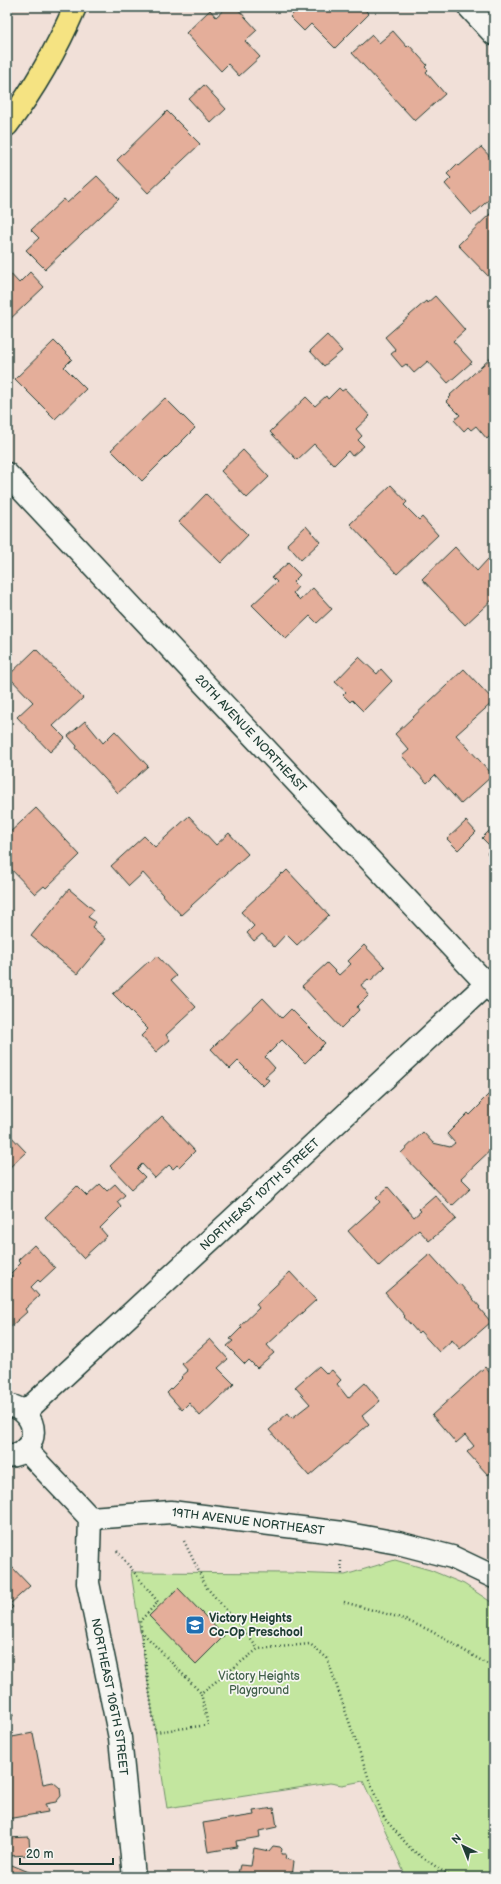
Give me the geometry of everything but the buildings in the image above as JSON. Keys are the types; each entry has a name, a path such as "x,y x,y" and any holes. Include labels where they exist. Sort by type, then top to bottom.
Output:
{"main road":[{"path":"7,125 38,79 74,7"}],"street":[{"path":"469,7 494,34"},
{"name":"20TH AVENUE NORTHEAST","path":"7,474 491,985"},
{"name":"NORTHEAST 107TH STREET","path":"16,1409 491,985"},
{"path":"16,1409 32,1422 33,1430 32,1439 16,1453 90,1518"},
{"name":"19TH AVENUE NORTHEAST","path":"90,1518 170,1512 343,1533 398,1543 452,1557 494,1577"},
{"name":"NORTHEAST 106TH STREET","path":"90,1518 88,1583 123,1754 134,1877"}],"path":[{"path":"170,1512 207,1588 243,1629 258,1649"},
{"path":"90,1518 158,1602 140,1621 141,1631 155,1732 208,1725 201,1693 141,1631"},
{"path":"341,1559 342,1575"},
{"path":"344,1602 401,1618 429,1630 494,1668"},
{"path":"201,1693 258,1649 310,1644 327,1658 384,1818 412,1850 451,1877"}],"green space":[{"name":"Victory Heights Playground","path":"395,1560 430,1570 464,1584 494,1604 494,1877 406,1877 363,1781 342,1785 330,1783 167,1808 131,1572 292,1573 345,1575"}],"place":[{"name":"Victory Heights Co-Op Preschool","path":"195,1625"}]}
